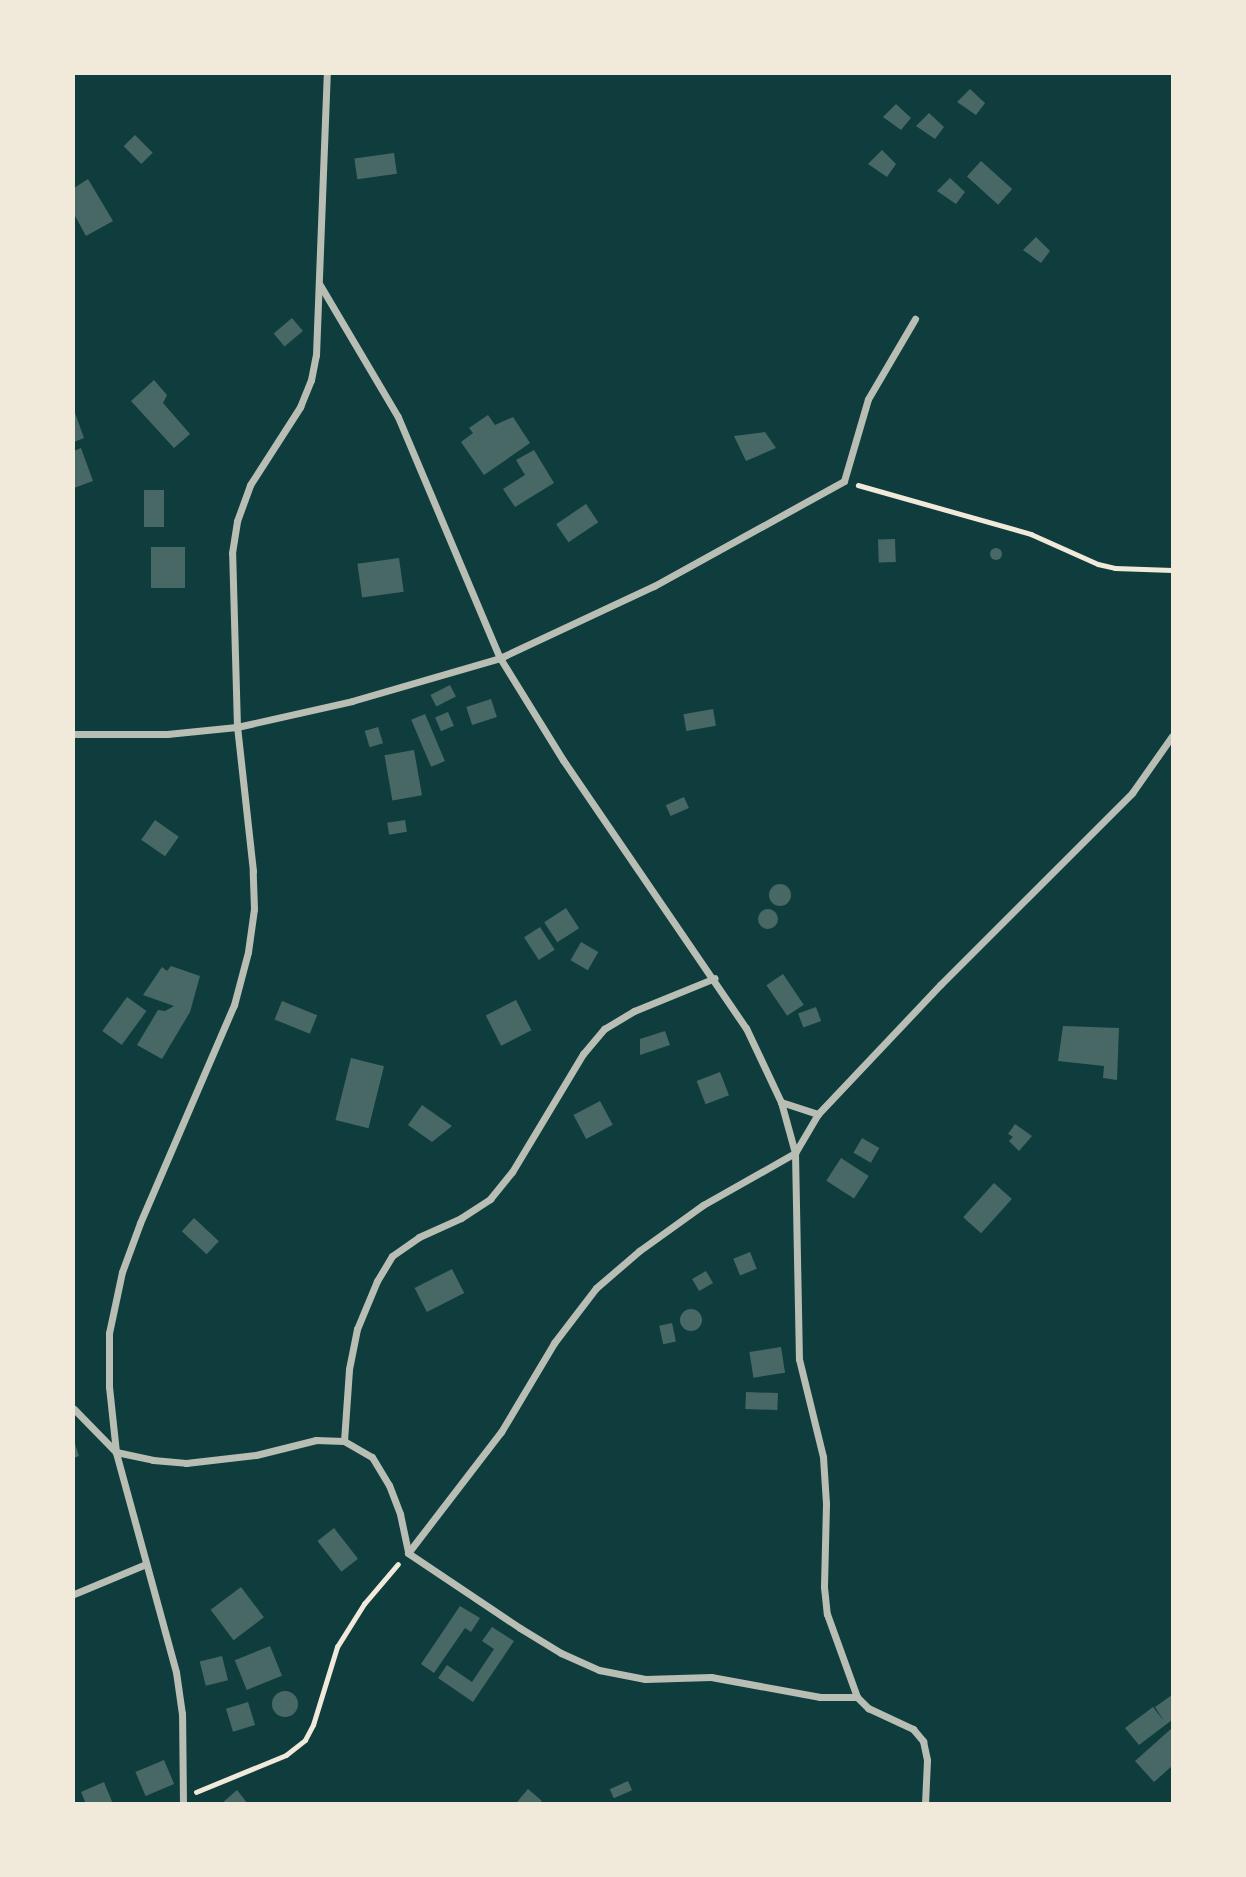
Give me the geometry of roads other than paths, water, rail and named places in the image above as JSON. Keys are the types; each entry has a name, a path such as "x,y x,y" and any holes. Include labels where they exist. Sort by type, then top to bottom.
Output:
{"street":[{"path":"184,1800 182,1714 176,1672 116,1452 109,1387 109,1333 122,1272 140,1223 234,1005 248,952 254,909 253,871 237,727 232,553 237,521 250,485 300,407 311,380 316,355 327,74"},
{"path":"319,285 398,417 500,658 563,760 747,1028 781,1102 795,1153 799,1359 823,1457 826,1504 824,1587 836,1644 857,1697 869,1708 913,1729 923,1741 928,1760 925,1804"},
{"path":"74,734 167,734 237,727 352,701 500,658 654,586 844,481 851,467 868,399 915,319"},
{"path":"408,1553 501,1432 554,1343 596,1289 639,1251 703,1205 795,1153 818,1114 940,985 1124,803 1172,736"},
{"path":"344,1441 349,1368 357,1329 377,1281 392,1256 419,1237 461,1218 490,1199 512,1172 583,1054 604,1030 634,1011 715,978"},
{"path":"781,1102 818,1114"},
{"path":"74,1409 116,1452 186,1463 256,1455 316,1440 344,1441 372,1457 389,1485 400,1514 408,1553 561,1653 599,1670 645,1679 711,1677 820,1697 857,1697"},
{"path":"74,1594 146,1564"}]}
